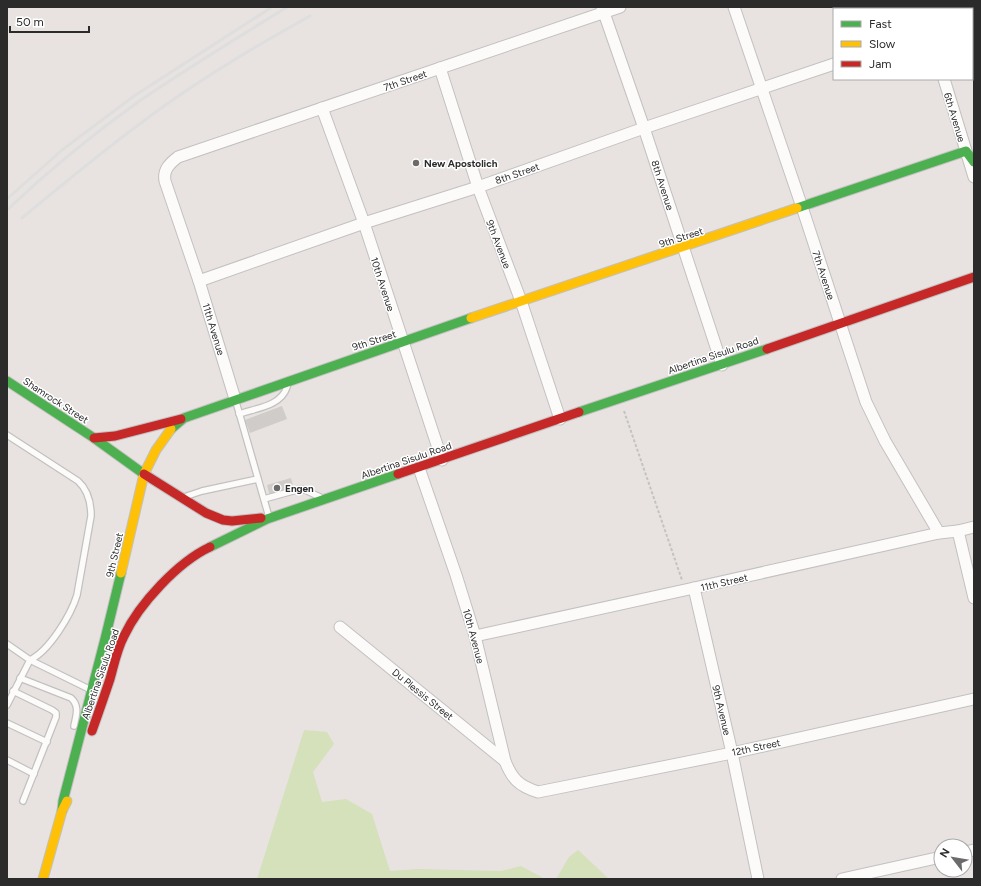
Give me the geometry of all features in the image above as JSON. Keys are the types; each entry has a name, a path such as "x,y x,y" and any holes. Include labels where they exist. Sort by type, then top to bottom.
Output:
{"main road":[{"path":"966,147 974,162"},
{"name":"9th Street","path":"61,814 144,474 152,455 160,443 171,429 184,418 235,399 521,301 802,207 966,147"},
{"name":"Albertina Sisulu Road","path":"90,738 119,648 124,635 137,612 155,590 170,576 194,556 207,548 268,519 619,398 722,365 974,277"},
{"name":"Shamrock Street","path":"7,381 94,438 144,474 206,513 224,520 232,521 260,518 268,519"},
{"path":"94,438 115,436 184,418"},
{"path":"43,879 61,814 67,802 85,752"}],"street":[{"name":"7th Street","path":"190,153 440,68 603,10 620,7"},
{"name":"7th Avenue","path":"734,7 802,207 860,387 872,416 885,441 939,533"},
{"name":"8th Avenue","path":"603,10 684,247 722,365"},
{"name":"8th Street","path":"199,281 364,223 478,187 644,128 833,64"},
{"name":"9th Avenue","path":"440,68 478,187 521,301 560,419"},
{"name":"6th Avenue","path":"944,80 974,177"},
{"name":"10th Avenue","path":"322,108 364,223 442,460"},
{"name":"11th Avenue","path":"190,153 178,157 172,162 164,175 165,182 199,281 235,399"},
{"name":"10th Avenue","path":"419,468 456,575 474,636 505,761 508,769 519,784 538,792"},
{"name":"11th Street","path":"474,636 939,533 958,531 974,527"},
{"path":"958,531 974,598"},
{"name":"9th Avenue","path":"690,589 732,752 758,879"},
{"name":"Du Plessis Street","path":"340,627 505,761"},
{"name":"12th Street","path":"538,792 732,752 974,699"},
{"path":"842,879 933,859"}],"lane":[{"path":"240,414 279,400 285,393 290,381"},
{"name":"11th Avenue","path":"235,399 264,499 268,519"},
{"path":"7,435 80,483 89,498 91,506 91,516 75,603 44,651 30,660 7,705"},
{"path":"183,498 202,491 258,480"},
{"path":"264,499 300,488 326,500"},
{"path":"7,644 30,660 104,698"},
{"path":"20,678 71,698 75,701 77,709 72,733"},
{"path":"13,691 56,713 56,717 23,801"},
{"path":"7,723 46,742"},
{"path":"61,814 70,747"},
{"path":"7,760 34,774"}],"path":[{"path":"619,398 690,589"}],"green space":[{"path":"304,730 327,732 334,744 313,772 322,802 346,799 372,814 390,871 418,869 501,871 521,866 545,879 257,879"},
{"path":"578,850 609,879 556,879 569,857"}],"building":[{"path":"282,406 287,419 250,433 245,420"},
{"path":"291,478 294,490 270,497 267,485"}],"railway":[{"path":"7,199 62,150 134,96 272,7"},
{"path":"7,210 38,181 104,127 138,102 287,7"},
{"path":"22,218 126,134 161,108 224,66 310,16"}],"traffic: fast":[{"path":"797,208 966,151 974,162"},
{"path":"171,429 184,418 471,318"},
{"path":"579,412 767,349"},
{"path":"7,381 94,438 144,474"},
{"path":"210,547 267,519 398,474"},
{"path":"62,811 63,801 121,573"}],"traffic: slow":[{"path":"471,318 797,208"},
{"path":"121,573 144,474 156,450 171,429"},
{"path":"43,879 62,811 67,801"}],"traffic: jam":[{"path":"767,349 974,277"},
{"path":"398,474 579,412"},
{"path":"94,438 115,436 181,419"},
{"path":"144,474 206,513 223,520 232,521 261,518"},
{"path":"92,731 110,679 119,646 139,611 149,598 173,573 185,563 210,547"}],"place":[{"name":"New Apostolich","path":"416,163"},
{"name":"Engen","path":"277,488"}]}
